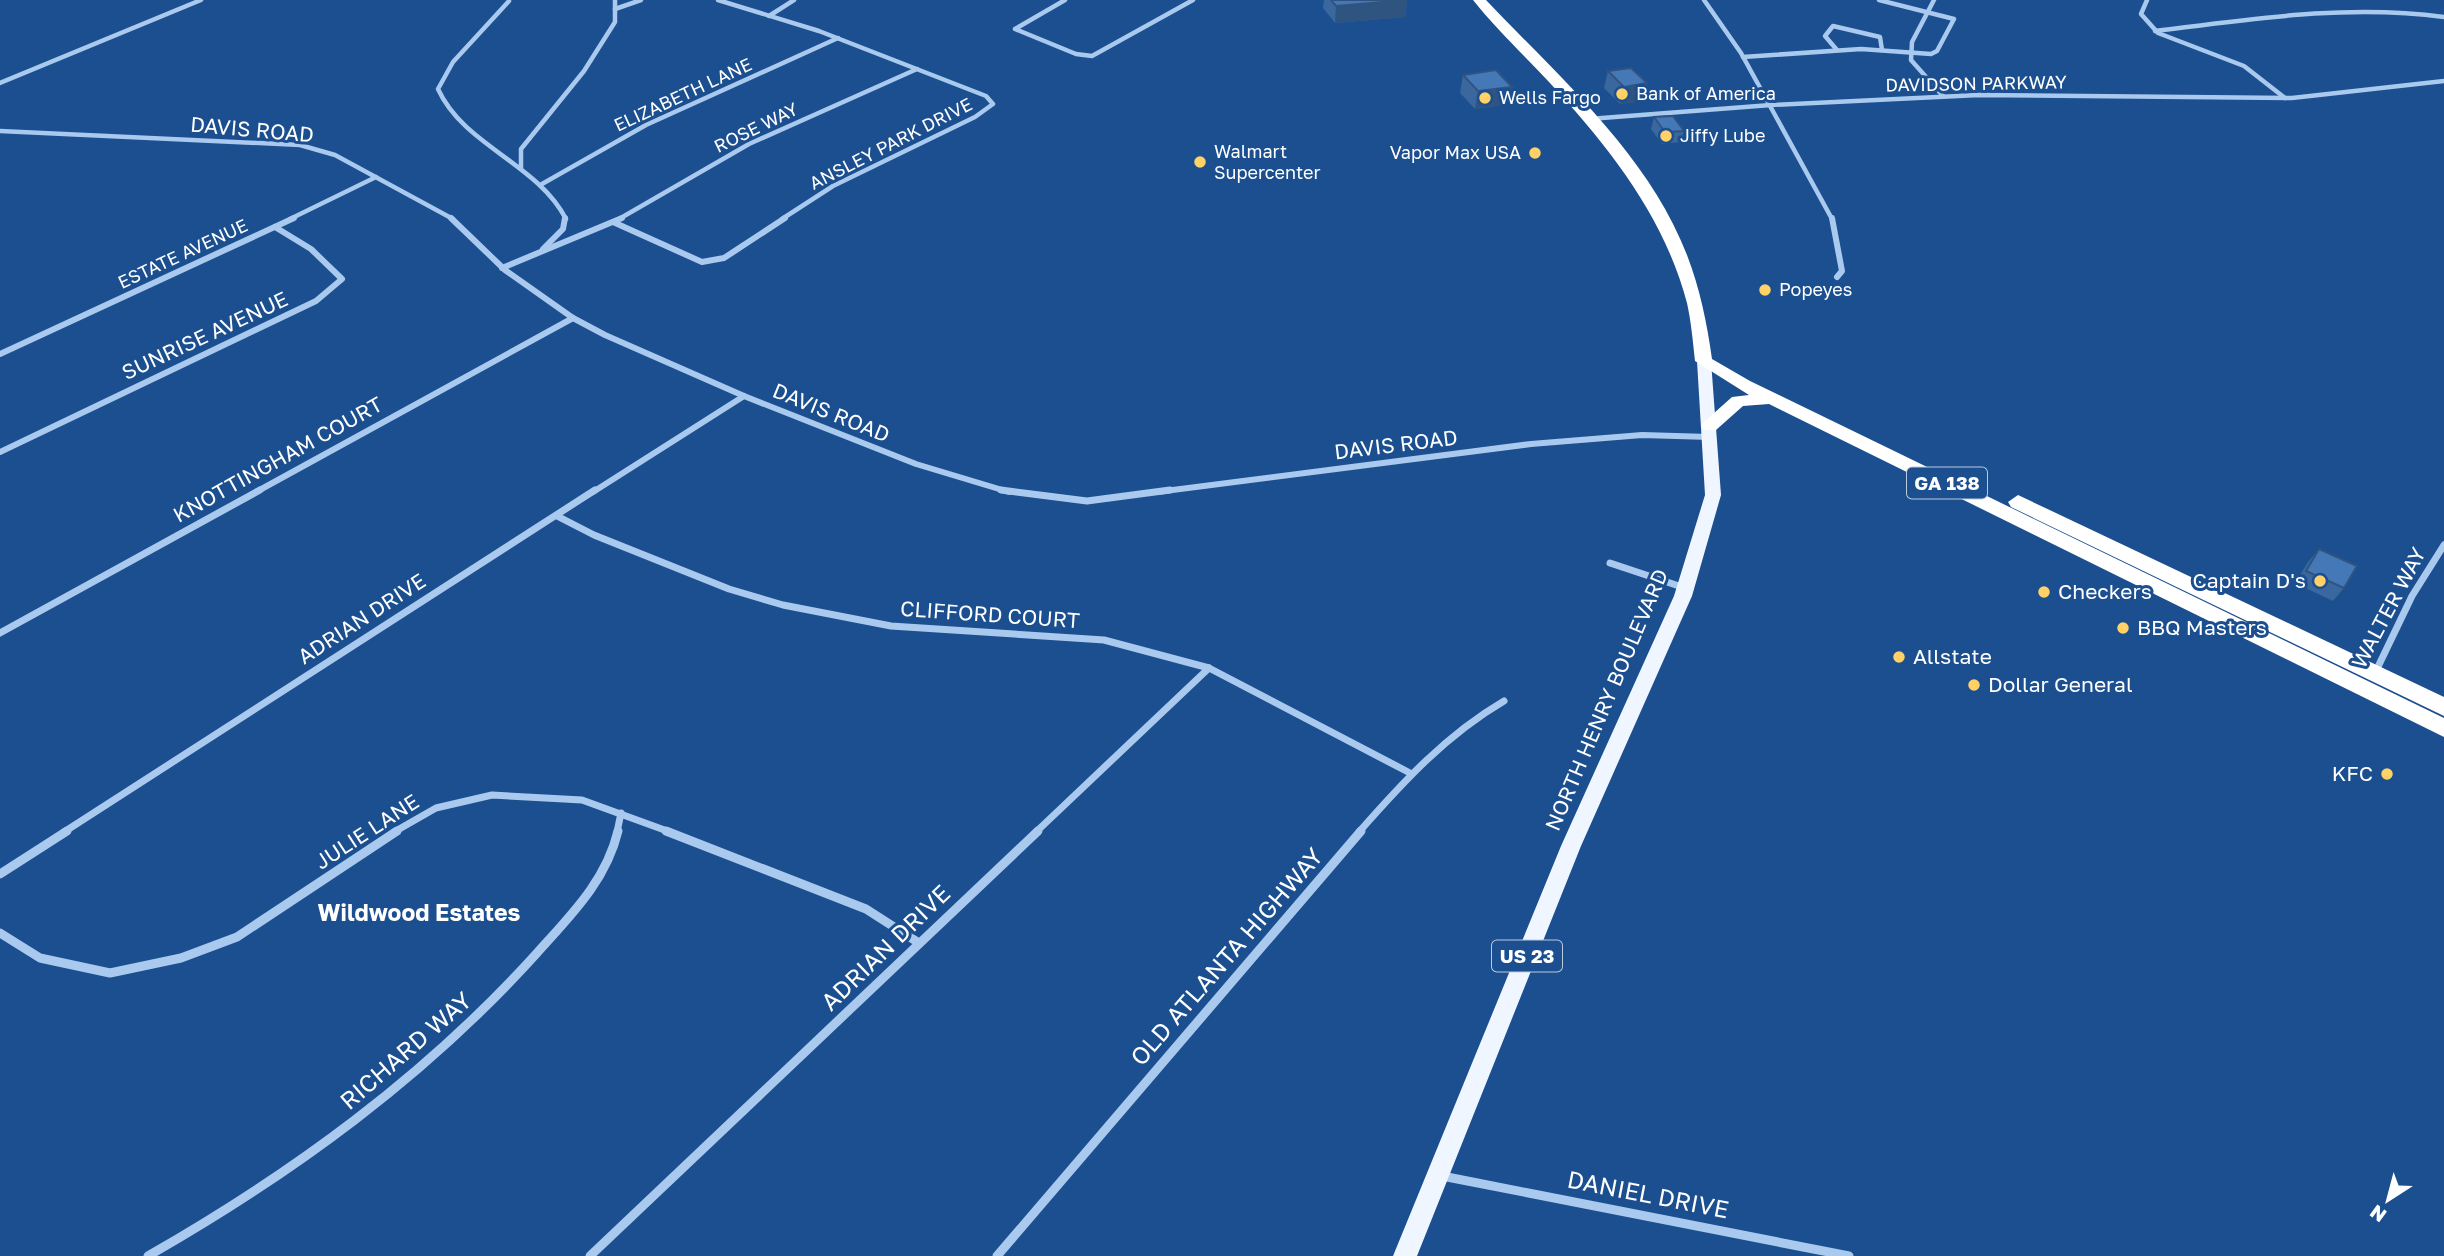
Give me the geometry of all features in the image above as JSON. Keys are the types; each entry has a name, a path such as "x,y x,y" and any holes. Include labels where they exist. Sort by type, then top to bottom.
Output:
{"highway":[{"name":"NORTH HENRY BOULEVARD","path":"1479,0 1630,165 1664,219 1697,306 1704,360"},
{"name":"GA 138","path":"1704,360 1774,400 2370,681 2444,707"},
{"name":"GA 138","path":"1704,360 1748,371 2370,681 2444,728"},
{"path":"1710,432 1738,401 1774,400"}],"main road":[{"name":"NORTH HENRY BOULEVARD","path":"1405,1256 1571,846 1685,588 1713,495 1704,360"}],"street":[{"path":"0,83 201,0"},
{"path":"521,168 522,149 584,71 615,22 615,0"},
{"path":"615,9 641,0"},
{"name":"ANSLEY PARK DRIVE","path":"613,222 702,262 724,258 833,186 975,117 993,103 986,96 838,38 718,0"},
{"path":"769,16 794,0"},
{"path":"1065,0 1015,29 1076,54 1092,56 1194,0"},
{"path":"1704,0 1743,57 1831,214 1842,271 1837,277"},
{"path":"1743,57 1837,50 1936,52 1954,19 1879,0"},
{"path":"1934,0 1912,42 1911,53 1913,64 1943,96"},
{"path":"2147,0 2141,14 2155,31 2244,66 2268,81 2285,98"},
{"path":"509,2 453,62 438,89 441,100 457,116 542,184 566,219 563,229 540,252"},
{"path":"2155,31 2330,12 2406,12 2444,17"},
{"path":"1837,50 1825,36 1826,31 1833,26 1880,37 1882,50"},
{"name":"ELIZABETH LANE","path":"542,184 646,125 838,38"},
{"name":"ROSE WAY","path":"502,268 613,222 749,144 918,69"},
{"name":"DAVIDSON PARKWAY","path":"1589,119 1771,105 1943,96 2285,98 2444,81"},
{"name":"DAVIS ROAD","path":"0,131 300,145 335,155 449,216 502,268 573,317 656,359 858,443 986,487 1027,496 1087,501 1531,444 1710,432"},
{"name":"ESTATE AVENUE","path":"0,354 275,227 376,177"},
{"name":"SUNRISE AVENUE","path":"0,452 316,301 342,279 311,249 275,227"},
{"name":"KNOTTINGHAM COURT","path":"0,633 573,317"},
{"name":"ADRIAN DRIVE","path":"0,874 350,646 744,396"},
{"name":"CLIFFORD COURT","path":"557,516 594,535 687,572 783,605 891,626 1104,640 1209,668 1410,773"},
{"name":"WALTER WAY","path":"2370,681 2412,596 2444,544"},
{"path":"1610,562 1685,588"},
{"name":"ADRIAN DRIVE","path":"590,1256 1209,668"},
{"name":"OLD ATLANTA HIGHWAY","path":"997,1256 1410,773 1473,719 1504,701"},
{"name":"JULIE LANE","path":"0,933 40,958 110,973 181,958 237,937 379,841 436,808 492,795 582,800 621,813 866,909 919,943"},
{"name":"RICHARD WAY","path":"148,1256 292,1170 442,1050 506,989 600,878 616,842 621,813"},
{"name":"DANIEL DRIVE","path":"1438,1175 1849,1256"}],"building":[{"path":"1331,0 1406,0 1336,6"},
{"path":"1631,68 1647,83 1624,87 1608,71"},
{"path":"1496,70 1512,87 1478,91 1463,75"},
{"path":"1673,116 1684,131 1665,132 1654,117"},
{"path":"2319,549 2357,566 2344,588 2306,571"}],"place":[{"name":"Bank of America","path":"1622,94"},
{"name":"Wells Fargo","path":"1485,98"},
{"name":"Jiffy Lube","path":"1666,136"},
{"name":"Vapor Max USA","path":"1535,153"},
{"name":"Walmart Supercenter","path":"1200,162"},
{"name":"Popeyes","path":"1765,290"},
{"name":"Captain D's","path":"2320,581"},
{"name":"Checkers","path":"2044,592"},
{"name":"BBQ Masters","path":"2123,628"},
{"name":"Allstate","path":"1899,657"},
{"name":"Dollar General","path":"1974,685"},
{"name":"KFC","path":"2387,774"}],"district":[{"name":"Wildwood Estates","path":"419,913"}]}
